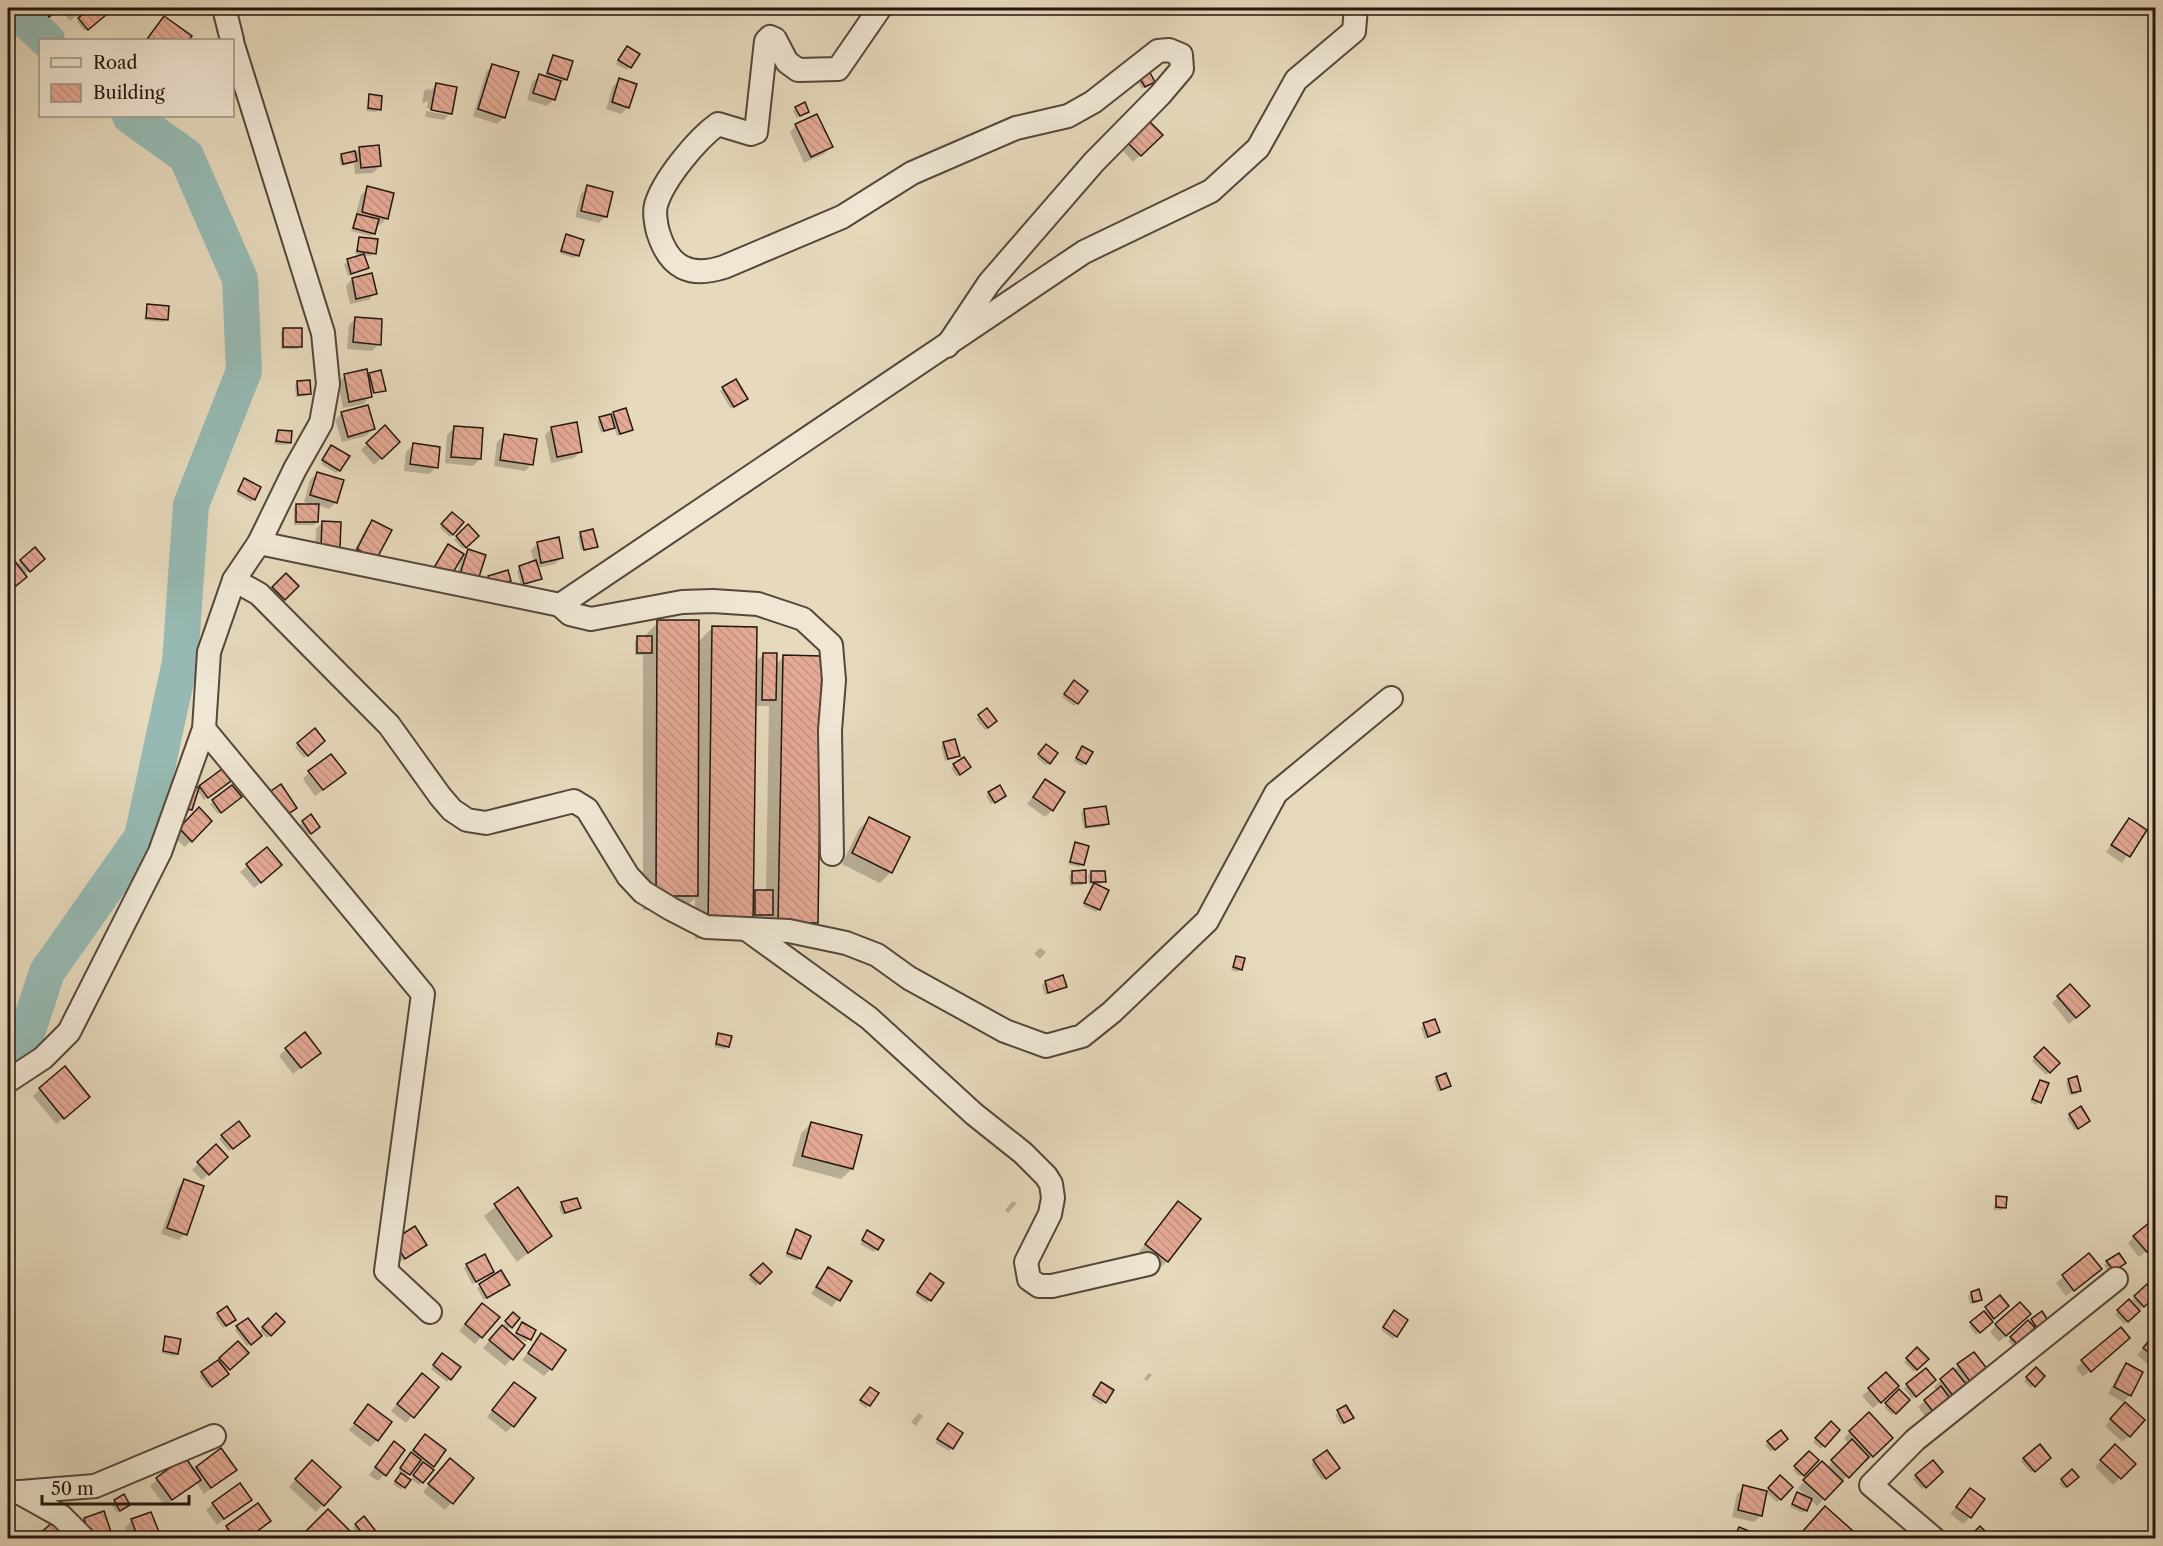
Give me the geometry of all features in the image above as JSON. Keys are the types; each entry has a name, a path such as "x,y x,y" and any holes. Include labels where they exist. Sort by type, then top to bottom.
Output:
{"street":[{"path":"224,8 232,39"},
{"path":"880,8 838,69 798,70 787,62 775,39 770,37 766,41 756,132 751,134 718,124 708,131 685,158 655,206 663,250 675,262 689,271 705,273 724,267 842,217 912,173 1016,128 1068,116 1093,102 1158,51 1169,50 1181,55 1182,69 1160,95 1094,162 989,283 947,346"},
{"path":"560,605 1084,252 1211,191 1258,148 1296,80 1354,31 1356,8"},
{"path":"8,1081 43,1058 69,1032 160,852 204,729 209,652 234,580 259,543 295,469 321,423 328,384 320,322 234,47"},
{"path":"259,543 560,605 570,614 591,619 682,602 713,601 758,604 803,619 831,645 834,680 830,730 832,854"},
{"path":"234,580 259,594 389,725 440,796 452,810 467,820 486,823 574,801 587,809 628,876 643,892 706,927 749,931 789,931 846,943 877,955 909,978 977,1017 1005,1031 1046,1046 1082,1036 1112,1012 1207,921 1276,793 1391,698"},
{"path":"204,729 423,994 386,1271 430,1312"},
{"path":"749,931 868,1018 974,1114 1023,1153 1046,1176 1051,1184 1053,1198 1050,1214 1026,1262 1029,1279 1039,1286 1052,1286 1148,1264"},
{"path":"1933,1539 1870,1485 1915,1440 2116,1279"},
{"path":"13,1493 95,1486 214,1436"},
{"path":"13,1493 61,1516 83,1539"}],"building":[{"path":"42,8 61,8 49,17"},
{"path":"92,8 100,8 106,15 88,30 78,18"},
{"path":"164,16 192,36 190,39 147,39"},
{"path":"627,46 640,54 631,68 618,60"},
{"path":"553,55 573,61 567,80 547,73"},
{"path":"492,64 519,72 505,118 478,109"},
{"path":"1149,71 1155,82 1145,87 1139,77"},
{"path":"539,74 561,81 555,100 533,93"},
{"path":"619,78 637,84 629,108 612,102"},
{"path":"436,83 457,87 452,114 431,110"},
{"path":"369,94 382,96 381,110 368,108"},
{"path":"805,102 809,112 800,116 795,107"},
{"path":"817,114 833,147 811,157 795,124"},
{"path":"1150,122 1163,135 1141,156 1128,143"},
{"path":"379,145 381,166 361,168 359,147"},
{"path":"355,151 357,161 343,164 341,154"},
{"path":"587,185 613,192 607,217 581,211"},
{"path":"367,186 394,193 388,219 362,212"},
{"path":"357,214 379,219 375,234 353,228"},
{"path":"566,234 584,240 579,256 561,251"},
{"path":"359,237 378,239 376,254 357,251"},
{"path":"364,254 369,268 351,274 347,259"},
{"path":"372,273 377,294 356,299 352,278"},
{"path":"147,304 169,306 168,320 146,318"},
{"path":"355,317 382,319 381,345 353,342"},
{"path":"283,328 302,328 302,347 283,347"},
{"path":"367,369 372,397 349,402 344,374"},
{"path":"381,370 386,391 374,393 369,373"},
{"path":"736,379 748,399 734,407 722,387"},
{"path":"310,380 311,394 298,395 297,381"},
{"path":"368,405 375,429 348,437 341,412"},
{"path":"626,408 633,430 620,434 613,412"},
{"path":"611,414 615,428 604,431 599,417"},
{"path":"577,422 582,452 557,457 551,427"},
{"path":"385,425 400,442 382,459 366,443"},
{"path":"454,426 483,428 481,459 451,457"},
{"path":"278,430 292,431 291,443 276,441"},
{"path":"504,434 537,439 533,465 500,460"},
{"path":"413,443 440,447 438,468 410,464"},
{"path":"331,445 350,456 340,471 322,460"},
{"path":"317,472 344,480 337,503 310,495"},
{"path":"244,478 261,487 255,500 238,491"},
{"path":"296,504 319,504 318,522 296,522"},
{"path":"452,512 464,522 453,535 441,524"},
{"path":"372,520 392,530 376,560 357,549"},
{"path":"322,521 341,522 340,548 321,547"},
{"path":"468,524 479,536 466,548 456,536"},
{"path":"593,529 598,547 584,550 580,532"},
{"path":"559,537 563,558 541,563 537,542"},
{"path":"448,544 464,554 448,581 432,571"},
{"path":"35,547 45,559 30,572 20,560"},
{"path":"468,549 486,555 478,580 460,574"},
{"path":"14,560 27,577 16,586 8,575 8,565"},
{"path":"536,560 542,579 524,584 519,566"},
{"path":"508,570 511,581 491,587 488,576"},
{"path":"286,573 299,586 285,600 272,587"},
{"path":"657,620 699,620 698,896 656,896"},
{"path":"712,626 757,627 753,926 708,926"},
{"path":"637,636 652,636 652,653 637,653"},
{"path":"763,653 777,653 776,700 762,700"},
{"path":"783,655 822,656 818,923 778,922"},
{"path":"1074,680 1088,691 1078,704 1064,694"},
{"path":"987,708 997,721 988,728 978,715"},
{"path":"315,728 325,741 308,756 297,743"},
{"path":"955,739 960,756 948,759 943,742"},
{"path":"1046,744 1058,753 1050,764 1038,754"},
{"path":"1082,746 1093,752 1086,764 1076,758"},
{"path":"331,754 346,773 323,790 308,771"},
{"path":"964,757 971,767 960,775 953,764"},
{"path":"222,769 231,781 208,798 199,786"},
{"path":"1045,779 1065,792 1053,811 1033,797"},
{"path":"281,784 297,808 284,817 268,793"},
{"path":"191,785 199,788 192,810 184,808"},
{"path":"232,785 242,797 221,813 212,800"},
{"path":"1000,785 1006,796 995,803 988,792"},
{"path":"1106,806 1109,824 1086,827 1084,809"},
{"path":"199,807 212,821 192,842 179,828"},
{"path":"311,814 320,827 311,834 302,821"},
{"path":"869,817 910,837 892,873 852,853"},
{"path":"2129,818 2147,830 2130,857 2111,845"},
{"path":"1075,842 1089,846 1084,865 1070,862"},
{"path":"267,847 282,865 261,883 246,864"},
{"path":"1086,870 1086,883 1072,883 1072,871"},
{"path":"1091,871 1105,871 1106,882 1091,882"},
{"path":"1094,883 1109,890 1100,910 1084,903"},
{"path":"755,890 773,890 773,915 755,915"},
{"path":"1236,956 1245,958 1242,970 1233,967"},
{"path":"1063,975 1067,987 1048,993 1045,981"},
{"path":"2070,984 2090,1006 2076,1018 2057,996"},
{"path":"1435,1019 1440,1032 1428,1037 1423,1023"},
{"path":"305,1032 321,1053 301,1068 285,1048"},
{"path":"718,1033 732,1036 729,1047 716,1044"},
{"path":"2044,1047 2060,1063 2050,1073 2034,1057"},
{"path":"65,1066 90,1097 64,1119 39,1088"},
{"path":"1446,1073 1451,1086 1441,1090 1436,1077"},
{"path":"2077,1076 2081,1091 2072,1093 2068,1079"},
{"path":"2040,1080 2049,1083 2041,1103 2032,1099"},
{"path":"2081,1106 2090,1121 2078,1129 2069,1114"},
{"path":"239,1121 250,1136 233,1149 221,1135"},
{"path":"811,1122 862,1135 853,1169 802,1156"},
{"path":"216,1144 228,1157 209,1175 197,1162"},
{"path":"184,1179 204,1186 187,1235 167,1228"},
{"path":"518,1187 552,1236 528,1253 494,1204"},
{"path":"1996,1196 2007,1197 2006,1208 1996,1207"},
{"path":"577,1198 581,1208 565,1213 561,1202"},
{"path":"1178,1201 1201,1219 1168,1262 1145,1244"},
{"path":"2156,1217 2156,1245 2147,1252 2133,1236"},
{"path":"415,1226 427,1245 405,1259 393,1240"},
{"path":"796,1229 811,1236 801,1259 787,1253"},
{"path":"867,1230 884,1240 878,1250 862,1240"},
{"path":"2089,1253 2102,1269 2074,1291 2062,1275"},
{"path":"2119,1253 2126,1263 2114,1271 2106,1261"},
{"path":"485,1254 494,1272 476,1282 466,1264"},
{"path":"763,1263 772,1272 760,1284 750,1275"},
{"path":"828,1267 852,1281 840,1301 816,1287"},
{"path":"501,1270 510,1285 487,1298 479,1284"},
{"path":"930,1273 944,1283 931,1301 917,1292"},
{"path":"2147,1284 2156,1296 2144,1307 2134,1296"},
{"path":"1979,1289 1982,1300 1973,1302 1971,1292"},
{"path":"2000,1295 2009,1306 1994,1319 1985,1307"},
{"path":"2129,1299 2140,1311 2128,1322 2117,1310"},
{"path":"2020,1302 2031,1314 2006,1336 1995,1324"},
{"path":"482,1303 500,1317 482,1338 465,1324"},
{"path":"227,1306 236,1320 226,1326 217,1313"},
{"path":"1394,1310 1408,1320 1397,1337 1383,1327"},
{"path":"1984,1311 1993,1322 1980,1333 1970,1322"},
{"path":"2042,1311 2053,1328 2042,1336 2031,1319"},
{"path":"513,1312 520,1318 512,1328 505,1321"},
{"path":"276,1313 285,1322 271,1336 262,1327"},
{"path":"248,1318 262,1336 251,1345 236,1326"},
{"path":"2028,1320 2035,1328 2017,1344 2010,1337"},
{"path":"522,1322 536,1330 531,1340 516,1333"},
{"path":"502,1325 525,1345 513,1360 489,1340"},
{"path":"2121,1327 2130,1338 2091,1372 2081,1360"},
{"path":"2156,1332 2156,1358 2143,1348"},
{"path":"541,1333 566,1350 552,1370 528,1353"},
{"path":"165,1336 181,1339 178,1354 163,1351"},
{"path":"238,1341 249,1353 230,1370 219,1358"},
{"path":"1917,1347 1929,1359 1917,1370 1906,1358"},
{"path":"1974,1352 1992,1375 1975,1388 1957,1364"},
{"path":"442,1353 461,1367 451,1380 433,1365"},
{"path":"218,1360 229,1374 212,1387 201,1372"},
{"path":"2126,1363 2143,1372 2131,1396 2114,1387"},
{"path":"2036,1367 2045,1376 2035,1387 2026,1377"},
{"path":"1926,1368 1936,1380 1916,1397 1906,1384"},
{"path":"1953,1368 1971,1390 1957,1401 1940,1379"},
{"path":"1886,1372 1899,1386 1881,1403 1868,1388"},
{"path":"422,1373 439,1387 414,1418 397,1404"},
{"path":"514,1382 536,1398 514,1427 492,1410"},
{"path":"1101,1382 1114,1390 1106,1403 1093,1395"},
{"path":"1941,1386 1955,1405 1938,1418 1924,1400"},
{"path":"870,1387 879,1393 870,1406 860,1400"},
{"path":"1899,1389 1910,1400 1896,1414 1885,1403"},
{"path":"2125,1402 2145,1420 2130,1437 2110,1419"},
{"path":"368,1404 392,1422 378,1441 354,1423"},
{"path":"1346,1405 1354,1418 1344,1423 1337,1410"},
{"path":"1869,1412 1893,1438 1873,1457 1849,1431"},
{"path":"1831,1421 1840,1430 1825,1447 1815,1438"},
{"path":"948,1423 963,1433 953,1449 937,1439"},
{"path":"1781,1430 1788,1439 1775,1450 1767,1441"},
{"path":"425,1434 446,1450 434,1467 413,1450"},
{"path":"1852,1439 1869,1457 1849,1478 1831,1460"},
{"path":"394,1441 405,1450 386,1476 375,1467"},
{"path":"2040,1444 2051,1458 2035,1472 2023,1458"},
{"path":"2115,1444 2136,1464 2121,1479 2100,1460"},
{"path":"221,1448 237,1470 211,1488 196,1467"},
{"path":"1327,1450 1340,1468 1326,1479 1313,1460"},
{"path":"1809,1451 1819,1460 1804,1476 1794,1466"},
{"path":"411,1452 421,1460 410,1475 400,1468"},
{"path":"185,1457 201,1480 172,1500 156,1478"},
{"path":"450,1458 474,1478 453,1504 428,1484"},
{"path":"312,1460 341,1487 324,1506 295,1479"},
{"path":"1933,1460 1943,1472 1926,1488 1915,1475"},
{"path":"1822,1461 1843,1481 1825,1500 1803,1480"},
{"path":"423,1462 434,1470 423,1483 413,1475"},
{"path":"2072,1469 2079,1477 2067,1487 2061,1479"},
{"path":"401,1473 411,1480 405,1488 395,1481"},
{"path":"1780,1475 1793,1487 1781,1500 1768,1488"},
{"path":"240,1483 252,1500 224,1519 212,1503"},
{"path":"1743,1485 1767,1491 1762,1516 1738,1510"},
{"path":"1970,1488 1985,1499 1971,1518 1956,1507"},
{"path":"1797,1492 1812,1499 1807,1511 1792,1504"},
{"path":"124,1494 130,1505 120,1511 114,1500"},
{"path":"258,1503 271,1521 248,1538 235,1538 226,1526"},
{"path":"1825,1506 1853,1531 1846,1538 1811,1538 1803,1531"},
{"path":"328,1509 353,1534 348,1538 299,1538"},
{"path":"104,1511 113,1538 90,1538 84,1518"},
{"path":"151,1512 159,1532 138,1538 131,1519"},
{"path":"364,1516 375,1530 366,1538 355,1524"},
{"path":"53,1522 67,1538 43,1538 39,1534"},
{"path":"1980,1526 1992,1538 1968,1538"},
{"path":"1739,1527 1751,1532 1748,1538 1734,1538"}],"waterway":[{"path":"13,8 46,39"},
{"path":"8,1051 28,1030 47,972 142,837 180,662 191,505 244,371 240,279 186,156 131,117"}]}
